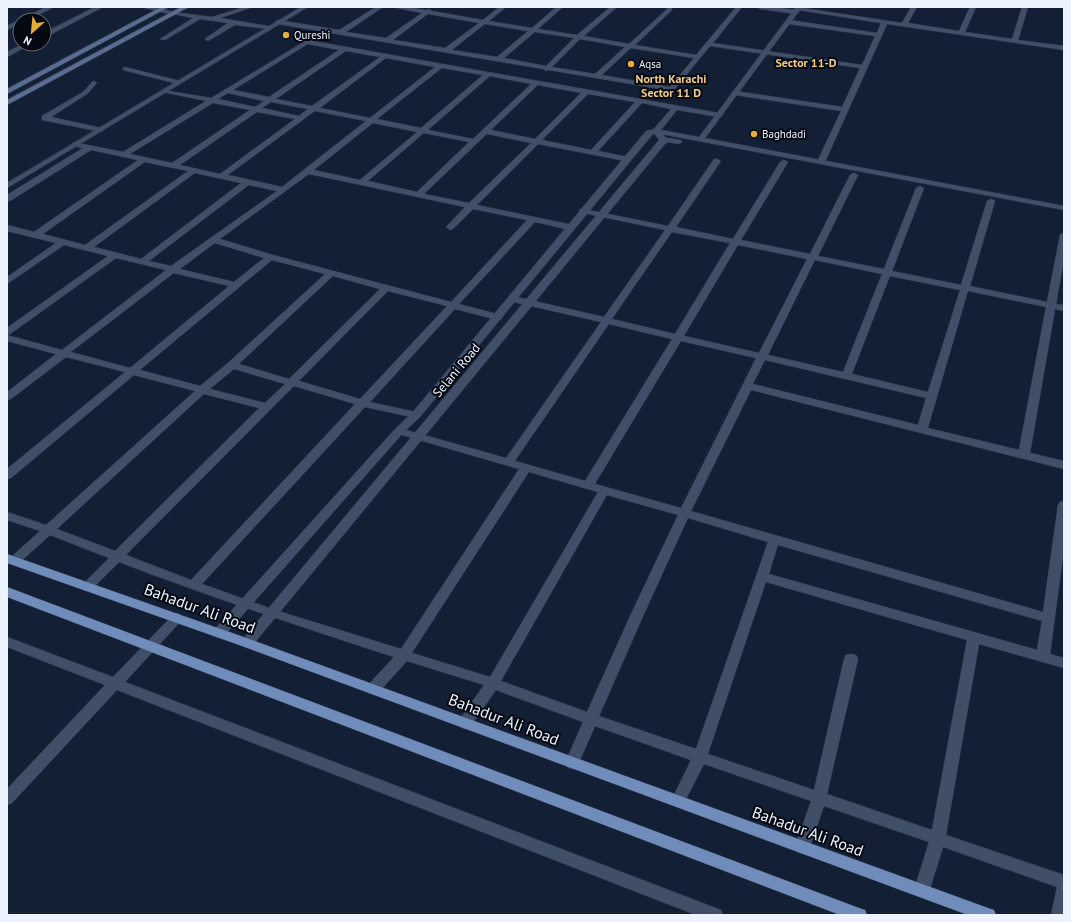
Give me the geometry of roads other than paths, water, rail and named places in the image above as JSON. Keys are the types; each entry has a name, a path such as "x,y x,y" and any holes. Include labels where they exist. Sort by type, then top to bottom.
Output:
{"main road":[{"path":"7,103 186,7"},
{"path":"7,92 163,9"},
{"name":"Bahadur Ali Road","path":"11,560 247,643 988,915"},
{"path":"7,592 858,915"}],"street":[{"path":"40,12 51,7"},
{"path":"52,32 100,7"},
{"path":"143,7 163,9 175,13 268,28"},
{"path":"213,19 250,7"},
{"path":"7,186 304,7"},
{"path":"339,33 380,7"},
{"path":"395,7 698,57"},
{"path":"387,41 435,7"},
{"path":"446,51 503,7"},
{"path":"498,60 560,7"},
{"path":"546,69 579,37 614,7"},
{"path":"596,77 670,9 670,7"},
{"path":"278,22 546,69 672,89 739,7"},
{"path":"760,7 854,14 885,22 1064,48"},
{"path":"904,25 914,7"},
{"path":"961,33 973,7"},
{"path":"1014,41 1025,7"},
{"path":"699,142 798,9"},
{"path":"163,39 199,17"},
{"path":"789,22 879,35"},
{"path":"821,162 885,22"},
{"path":"208,39 233,23"},
{"path":"123,155 326,31"},
{"path":"307,42 719,115"},
{"path":"709,44 865,67"},
{"path":"173,166 344,49"},
{"path":"222,176 385,56"},
{"path":"7,397 65,354 172,270 284,190 440,66"},
{"path":"125,69 178,82"},
{"path":"361,183 489,74"},
{"path":"94,83 85,93 45,118 99,130"},
{"path":"418,195 536,83"},
{"path":"164,91 301,118"},
{"path":"227,91 474,142"},
{"path":"450,227 586,92"},
{"path":"735,93 846,110"},
{"path":"592,153 640,101"},
{"name":"Selani Road","path":"219,633 399,431 416,415 463,356 512,300 625,160 649,133 656,131 675,108"},
{"path":"484,131 625,160"},
{"path":"656,131 664,140 699,142 821,162 1064,208"},
{"path":"656,131 784,162 1064,215"},
{"name":"Selani Road","path":"247,643 664,140"},
{"path":"76,144 284,190"},
{"path":"7,198 90,147"},
{"path":"36,235 144,159"},
{"path":"508,463 717,162"},
{"path":"588,486 784,162"},
{"path":"87,248 194,170"},
{"path":"307,171 570,228"},
{"path":"572,763 590,719 684,514 854,175"},
{"path":"142,262 247,182"},
{"path":"846,376 920,188"},
{"path":"922,429 991,201"},
{"path":"583,211 1064,308"},
{"path":"193,586 533,219"},
{"path":"8,229 235,285"},
{"path":"1024,455 1064,235"},
{"path":"213,240 270,257 498,317"},
{"path":"7,281 63,242"},
{"path":"7,332 115,255"},
{"path":"7,475 270,257"},
{"path":"11,560 49,530 202,390 232,365 331,273"},
{"path":"87,587 387,287"},
{"path":"512,300 933,396"},
{"path":"7,338 131,373 266,407"},
{"path":"232,365 362,403 416,415"},
{"path":"748,386 1064,466"},
{"path":"399,431 1047,618"},
{"path":"373,689 404,656 526,468"},
{"path":"465,723 493,683 604,491"},
{"path":"1043,657 1047,618 1064,505"},
{"path":"7,516 119,556 193,586 271,613 493,683 590,719 1064,882"},
{"path":"678,801 700,757 774,540"},
{"path":"761,576 1064,664"},
{"path":"7,800 177,618"},
{"path":"922,890 938,839 974,638"},
{"path":"7,642 715,915"},
{"path":"803,847 819,798 851,659"},
{"path":"1059,915 1064,888"}],"place":[{"name":"Qureshi","path":"286,35"},
{"name":"Aqsa","path":"631,64"},
{"name":"Baghdadi","path":"754,134"}],"district":[{"name":"Sector 11-D","path":"806,63"},
{"name":"North Karachi Sector 11 D","path":"671,86"}]}
